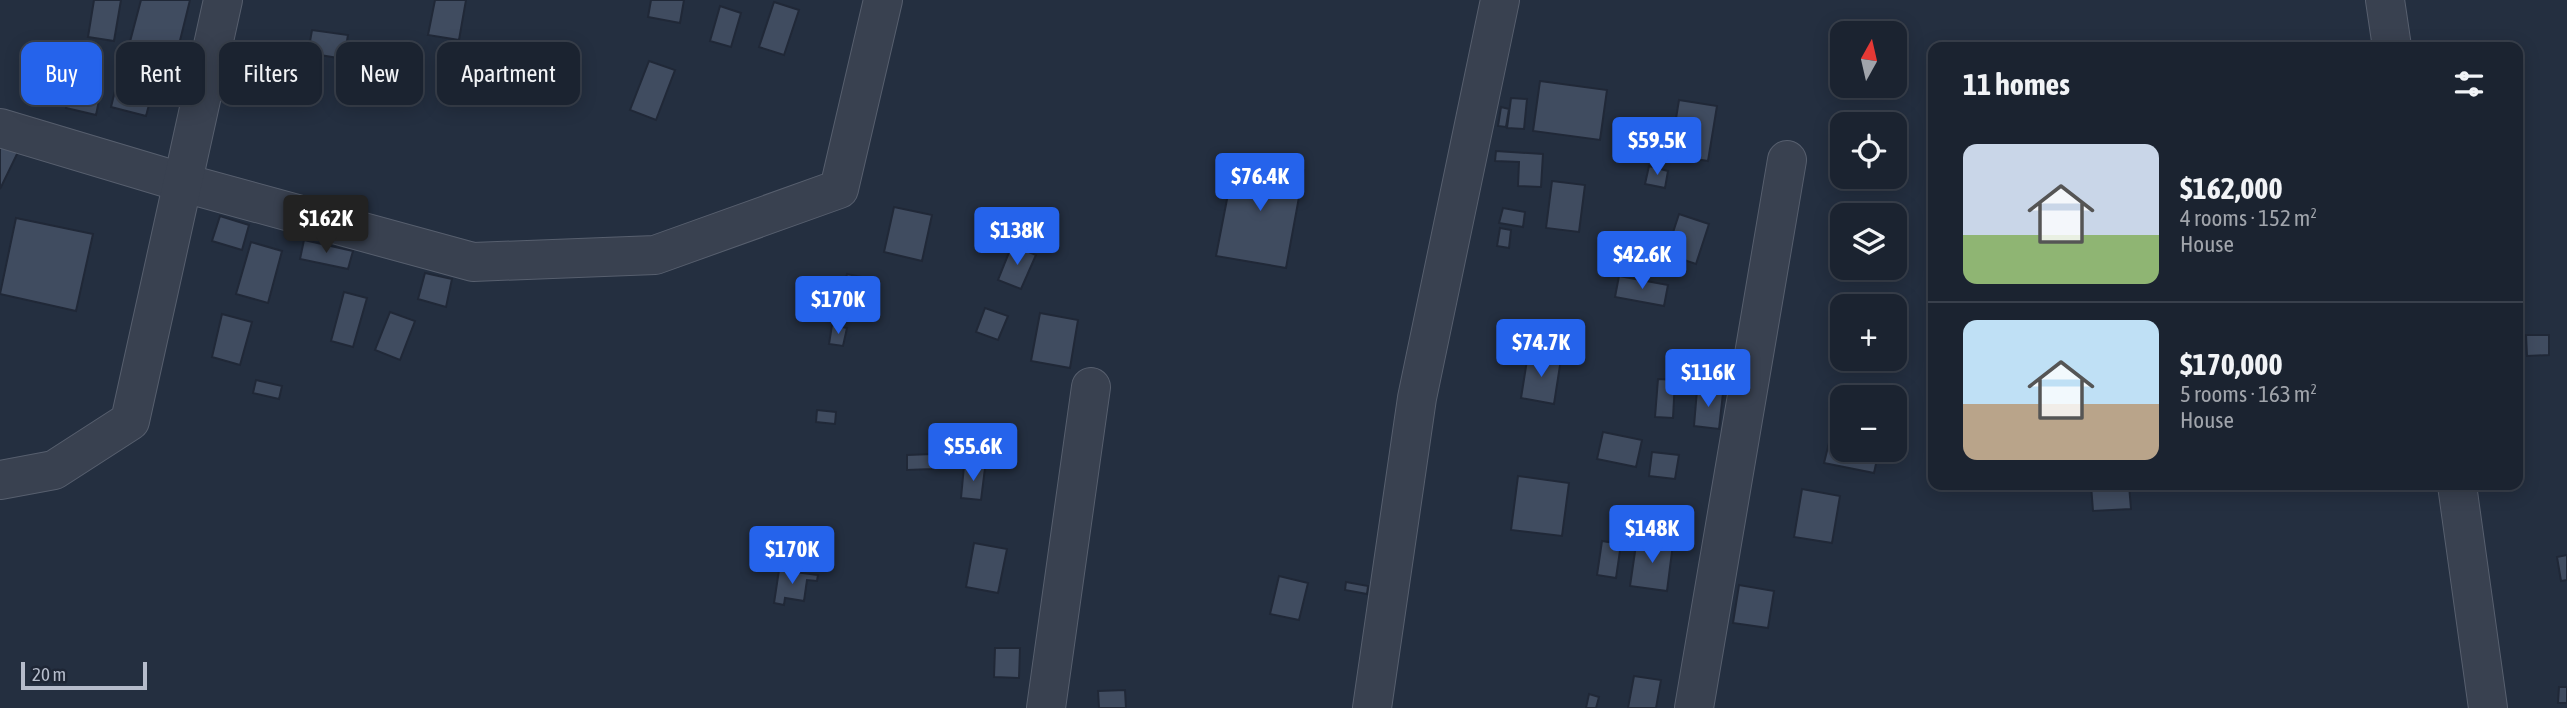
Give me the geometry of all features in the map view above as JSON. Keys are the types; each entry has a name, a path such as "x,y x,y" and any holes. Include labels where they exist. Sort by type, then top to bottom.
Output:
{"street":[{"path":"0,480 54,470 130,421 223,0"},
{"path":"0,128 184,183 472,262 655,255 839,189 883,0"},
{"path":"1372,708 1417,398 1500,0"},
{"path":"2385,0 2391,42"},
{"path":"1694,708 1787,160"},
{"path":"1046,708 1091,387"},
{"path":"2458,490 2488,708"}],"building":[{"path":"94,0 121,0 114,41 88,37"},
{"path":"141,0 190,0 180,42 130,42"},
{"path":"435,0 466,0 459,40 428,35"},
{"path":"651,0 684,0 680,23 648,17"},
{"path":"774,2 799,10 784,55 759,47"},
{"path":"720,6 741,13 731,47 710,41"},
{"path":"312,30 348,35 347,42 336,42 336,58 322,55 322,42 310,42"},
{"path":"649,61 675,70 656,120 630,110"},
{"path":"1540,81 1607,90 1600,140 1533,131"},
{"path":"116,87 116,105 149,105 146,116 111,107"},
{"path":"1511,98 1527,99 1524,129 1507,128"},
{"path":"1679,100 1717,106 1708,161 1670,155"},
{"path":"67,105 98,105 96,115 66,108"},
{"path":"1501,107 1509,109 1506,127 1498,126"},
{"path":"0,143 18,152 0,189"},
{"path":"1496,151 1543,154 1541,187 1518,186 1519,162 1495,161"},
{"path":"1235,158 1304,170 1286,268 1216,256"},
{"path":"1649,166 1668,171 1665,188 1645,184"},
{"path":"1552,181 1585,185 1579,232 1546,228"},
{"path":"894,207 932,215 922,261 884,252"},
{"path":"1503,208 1525,212 1523,227 1499,223"},
{"path":"1679,214 1709,224 1696,264 1666,254"},
{"path":"220,216 249,225 242,250 212,241"},
{"path":"16,218 93,234 76,311 0,294"},
{"path":"1500,228 1511,230 1509,248 1497,246"},
{"path":"304,240 353,251 348,269 300,259"},
{"path":"251,242 282,251 268,303 236,294"},
{"path":"1012,245 1036,255 1021,289 998,280"},
{"path":"425,273 452,279 446,307 418,299"},
{"path":"847,274 866,278 861,301 842,298"},
{"path":"1619,276 1668,285 1664,306 1615,297"},
{"path":"344,292 367,298 353,347 331,341"},
{"path":"985,308 1008,316 998,340 976,332"},
{"path":"390,312 415,321 400,360 375,350"},
{"path":"1040,313 1078,320 1070,368 1031,361"},
{"path":"222,314 252,322 240,365 212,357"},
{"path":"832,325 847,328 843,346 829,344"},
{"path":"2526,335 2549,335 2549,355 2527,356"},
{"path":"1528,354 1561,359 1554,404 1521,398"},
{"path":"1658,379 1675,380 1673,418 1655,417"},
{"path":"256,380 282,386 279,399 253,393"},
{"path":"1697,390 1723,393 1719,429 1694,426"},
{"path":"817,410 836,412 835,424 816,422"},
{"path":"1603,432 1642,440 1636,467 1597,459"},
{"path":"1830,439 1830,462 1876,462 1874,473 1824,463"},
{"path":"1652,452 1679,455 1675,479 1649,476"},
{"path":"932,454 933,469 907,470 907,455"},
{"path":"964,466 985,468 981,500 961,498"},
{"path":"1518,476 1569,483 1562,536 1511,530"},
{"path":"1802,489 1840,496 1832,543 1794,537"},
{"path":"2091,490 2129,490 2131,509 2093,511"},
{"path":"1637,538 1673,544 1667,591 1630,586"},
{"path":"1602,541 1621,544 1616,578 1597,575"},
{"path":"974,543 1007,549 998,593 966,587"},
{"path":"2567,555 2567,580 2561,581 2557,557"},
{"path":"779,570 818,575 817,581 807,580 804,601 785,598 784,605 774,603"},
{"path":"1279,576 1308,583 1299,620 1270,614"},
{"path":"1346,582 1368,586 1367,594 1345,590"},
{"path":"1739,585 1774,591 1768,628 1733,623"},
{"path":"995,648 1020,648 1019,678 994,677"},
{"path":"1634,676 1661,680 1656,708 1628,708"},
{"path":"2559,687 2567,687 2567,703 2558,703"},
{"path":"1125,690 1126,708 1099,708 1098,691"},
{"path":"1589,694 1599,697 1596,708 1586,708"}]}
